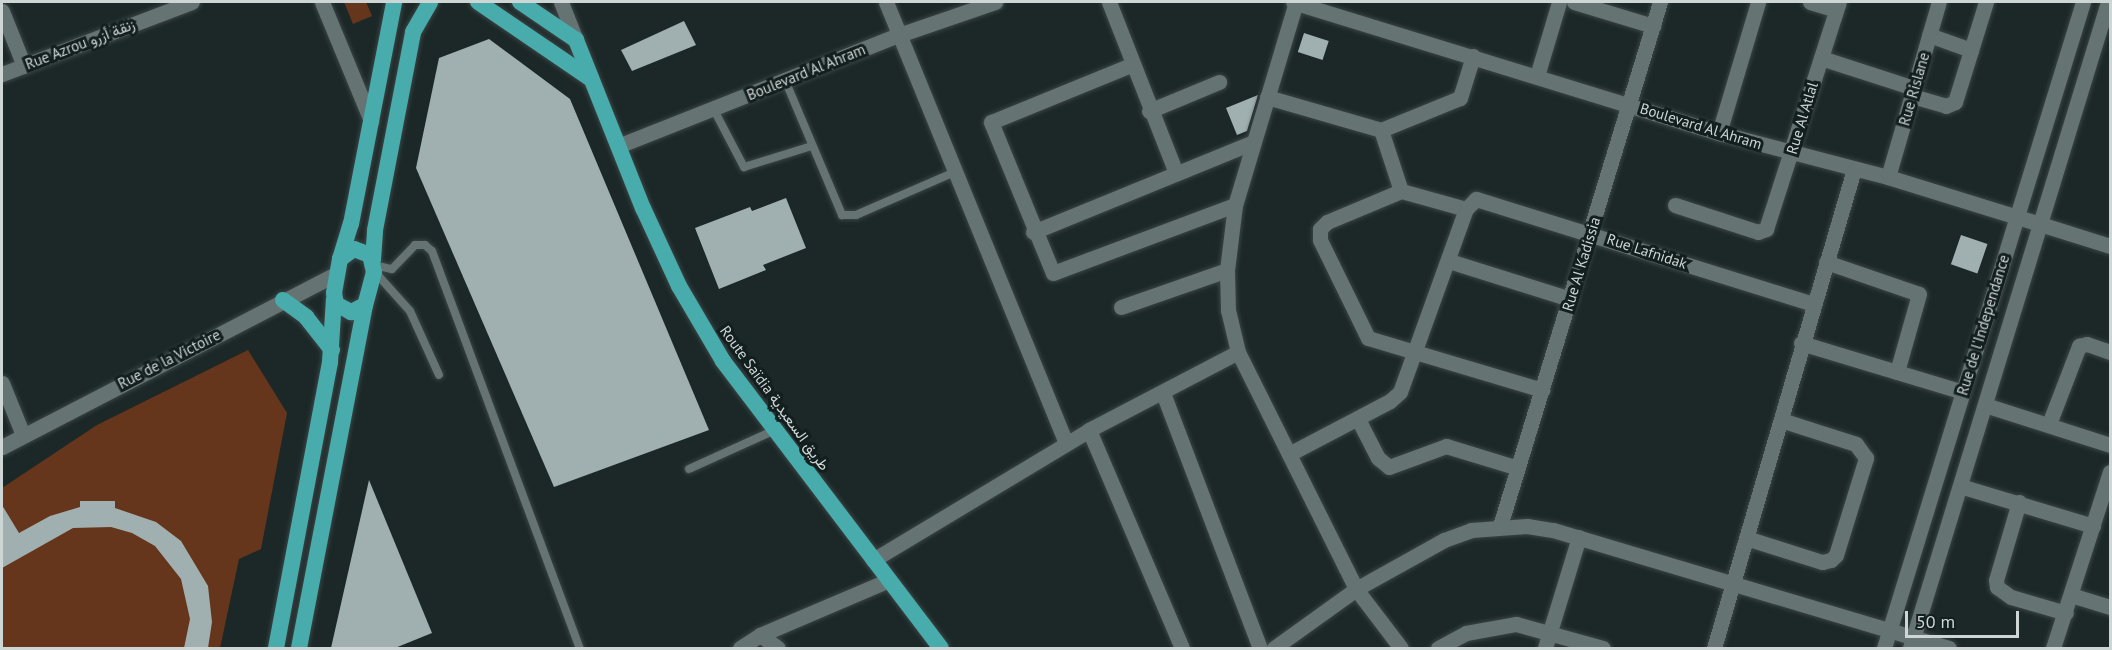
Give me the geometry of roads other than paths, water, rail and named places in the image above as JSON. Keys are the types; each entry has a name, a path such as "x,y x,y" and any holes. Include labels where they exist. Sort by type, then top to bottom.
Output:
{"highway":[{"path":"276,648 332,350 334,299 339,266 351,224 394,2"},
{"path":"299,648 374,266 377,219 413,32 430,2"},
{"path":"478,2 591,79"},
{"path":"520,2 576,39"},
{"name":"Route Saïdia طريق السعيدية","path":"576,39 618,146 693,312 723,361 941,648"},
{"path":"339,266 348,250 360,249 374,266"},
{"path":"334,299 346,311 356,311 365,305"},
{"path":"283,300 306,317 332,350"}],"street":[{"name":"Rue Azrou زنقة أزرو","path":"2,74 161,7 192,2"},
{"path":"322,2 371,121"},
{"path":"561,2 576,39"},
{"path":"886,2 1066,443"},
{"name":"Boulevard Al Ahram","path":"618,146 899,35 995,2"},
{"path":"1108,2 1149,111 1176,173"},
{"path":"1295,2 1235,205 1227,270 1228,310 1238,352 1356,589 1401,648"},
{"name":"Boulevard Al Ahram","path":"1295,2 1719,133 1791,154 1888,177 2110,246"},
{"path":"1537,76 1559,2"},
{"path":"1574,2 1653,26"},
{"name":"Rue Al Kadissia","path":"1500,526 1660,2"},
{"path":"1719,133 1758,2"},
{"path":"1810,2 1837,6"},
{"name":"Rue Rislane","path":"1888,177 1939,2"},
{"path":"1821,58 1951,106 1986,2"},
{"name":"Rue de l'Independance","path":"1884,648 2083,2"},
{"name":"Rue de l'Independance","path":"1912,643 2108,2"},
{"name":"Rue Al Atlal","path":"1675,205 1761,232 1768,223 1837,6"},
{"path":"2,11 24,66"},
{"path":"1929,35 1971,50"},
{"path":"1267,97 1381,130 1460,98 1473,56"},
{"path":"1131,65 991,122 1033,232 1051,270 1058,274 1235,205"},
{"path":"1149,111 1219,82"},
{"path":"1381,130 1401,191"},
{"path":"1033,232 1253,142"},
{"path":"1714,648 1781,420 1801,343 1854,169"},
{"path":"1289,454 1396,397 1417,353 1466,209 1401,191 1327,222 1319,234 1363,333 1372,340 1417,353 1542,390"},
{"name":"Rue Lafnidak","path":"1466,209 1472,201 1481,199 1813,304"},
{"path":"1449,261 1570,299"},
{"path":"1826,262 1919,294 1897,372"},
{"name":"Rue de la Victoire","path":"2,447 283,300 339,266"},
{"path":"1121,307 1227,270"},
{"path":"1801,343 1963,392"},
{"path":"2049,424 2079,346 2086,344 2110,352"},
{"path":"873,560 1066,443 1238,352"},
{"path":"2,383 23,435"},
{"path":"1163,393 1260,648"},
{"path":"1985,405 2110,445"},
{"path":"1358,419 1378,458 1389,467 1446,446 1518,468"},
{"path":"1746,538 1821,562 1831,560 1836,555 1866,458 1856,444 1781,420"},
{"path":"1089,430 1182,648"},
{"path":"2053,648 2110,479"},
{"path":"1960,486 2093,526"},
{"path":"2019,502 1996,580 1997,587 2010,597 2066,613"},
{"path":"1274,648 1356,589 1443,540 1500,526 1527,525 1579,537 1889,630 1912,643 1949,648"},
{"path":"1545,648 1579,537"},
{"path":"740,648 760,635 889,580"},
{"path":"2071,595 2110,607"},
{"path":"1438,648 1466,633 1486,627 1516,624 1603,648"},
{"path":"760,635 778,648"}],"lane":[{"path":"784,80 839,210 849,217 955,172"},
{"path":"713,108 744,167 812,146"},
{"path":"374,266 392,269 415,245 425,245 432,251 580,648"},
{"path":"374,266 410,311 439,375"},
{"path":"689,469 775,430"}]}
